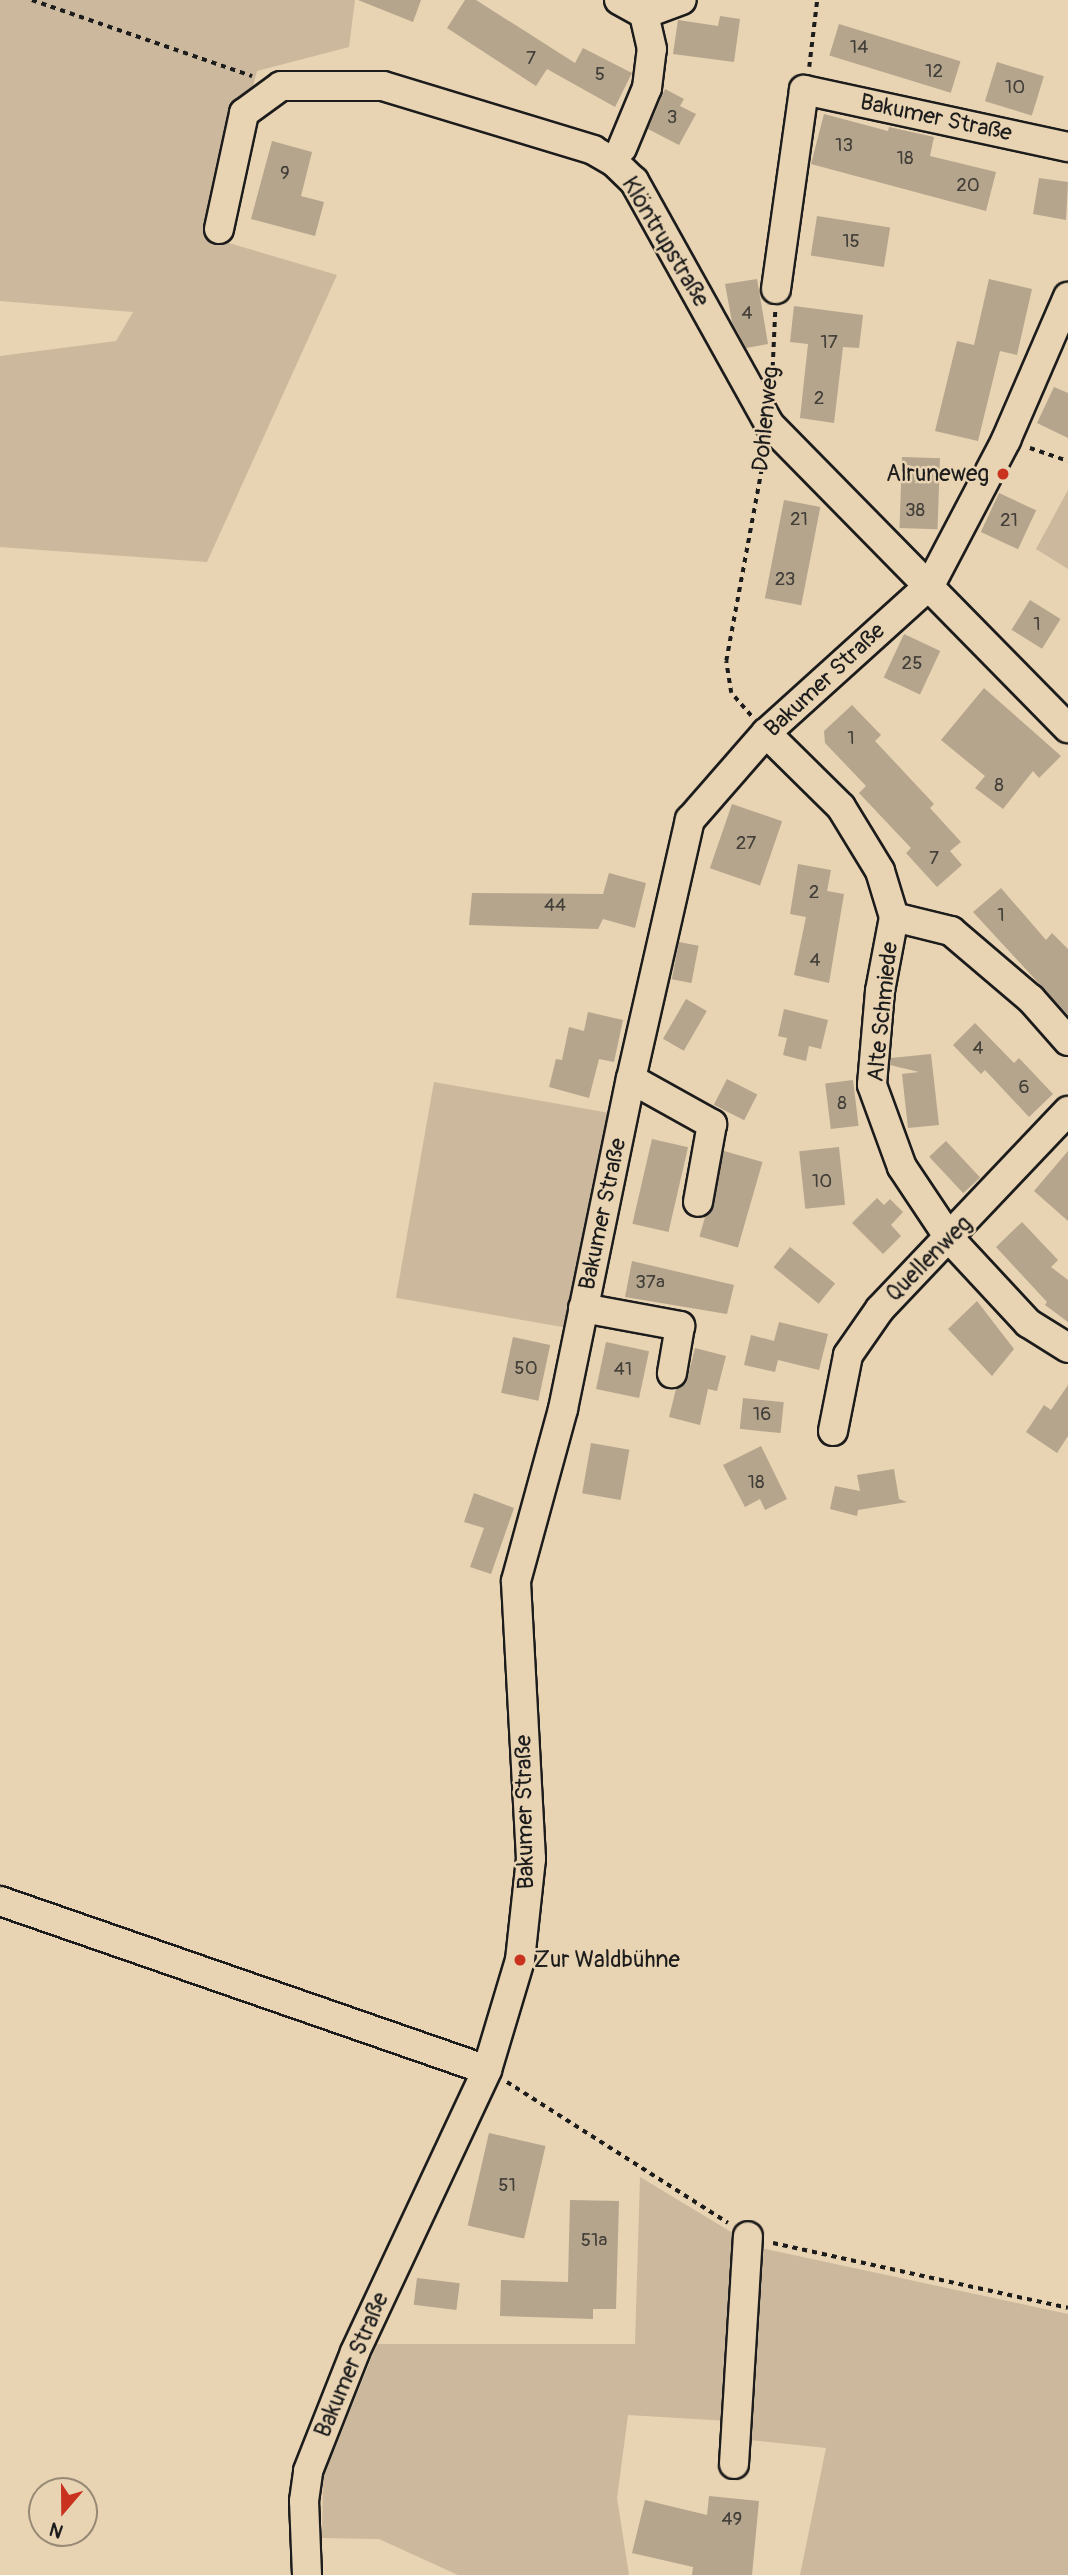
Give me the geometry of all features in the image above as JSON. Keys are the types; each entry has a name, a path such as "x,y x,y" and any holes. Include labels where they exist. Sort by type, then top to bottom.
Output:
{"street":[{"path":"619,0 644,14 652,49 647,88 622,148"},
{"path":"644,14 682,0"},
{"path":"219,229 244,113 281,86"},
{"name":"Klöntrupstraße","path":"281,86 383,86 593,150 614,162 634,181 770,425 930,585"},
{"path":"776,289 804,90"},
{"name":"Bakumer Straße","path":"804,90 1068,147"},
{"name":"Bakumer Straße","path":"307,2575 304,2501 308,2471 355,2352 487,2070 520,1960 531,1859 516,1581 563,1409 631,1079 690,820 766,733 930,585 1006,440 1068,297"},
{"path":"930,585 1068,728"},
{"name":"Alte Schmiede","path":"766,733 841,807 880,871 894,916 880,991 872,1085 902,1167 950,1239 1028,1323 1068,1348"},
{"path":"894,916 951,931 1031,999 1068,1041"},
{"path":"631,1079 712,1124 698,1202"},
{"name":"Quellenweg","path":"833,1431 848,1355 880,1309 950,1239 1068,1111"},
{"name":"Bakumer Straße","path":"583,1308 680,1326 672,1373"},
{"path":"0,1900 487,2070"},
{"path":"734,2464 748,2236"}],"path":[{"path":"32,0 281,86"},
{"path":"804,90 817,0"},
{"name":"Dohlenweg","path":"772,384 776,289"},
{"name":"Dohlenweg","path":"766,733 731,692 726,661 770,425"},
{"path":"1006,440 1068,461"},
{"path":"487,2070 748,2236 852,2263 1068,2308"}],"shaded area":[{"path":"0,0 355,0 349,47 257,71 212,238 337,275 207,562 0,547 0,356 116,341 133,312 0,301"},
{"path":"1068,490 1068,569 1036,549"},
{"path":"434,1082 609,1113 571,1329 396,1298"},
{"path":"640,2177 756,2247 1068,2314 1068,2575 800,2575 826,2448 740,2439 729,2421 628,2415 617,2498 629,2575 458,2575 379,2539 322,2538 323,2478 377,2344 635,2344"}],"building":[{"path":"358,0 421,0 413,22"},
{"path":"465,0 476,0 575,63 583,48 632,73 615,107 547,69 536,86 447,28"},
{"path":"720,16 740,19 734,62 673,54 678,20 718,26"},
{"path":"839,24 960,61 951,93 829,56"},
{"path":"997,62 1044,76 1032,116 985,101"},
{"path":"665,89 684,99 680,106 696,114 679,145 648,129"},
{"path":"824,114 888,131 889,127 934,137 930,156 996,172 986,211 811,164"},
{"path":"272,141 312,152 301,196 324,202 315,236 251,219"},
{"path":"1039,178 1068,182 1066,220 1033,214"},
{"path":"817,216 890,228 884,267 811,256"},
{"path":"757,279 768,344 746,348 732,322 725,284"},
{"path":"989,279 1032,289 1017,355 1000,351 978,441 935,431 957,341 974,345"},
{"path":"794,306 863,315 859,348 843,347 834,423 800,418 808,344 790,342"},
{"path":"1054,387 1068,393 1068,438 1037,423"},
{"path":"902,457 940,458 937,529 900,528"},
{"path":"999,493 1036,510 1018,549 981,532"},
{"path":"784,500 820,507 801,605 765,598"},
{"path":"1030,600 1061,619 1042,649 1011,630"},
{"path":"904,634 940,651 920,694 884,678"},
{"path":"984,688 1061,756 1039,778 1033,771 1003,809 975,788 985,776 941,740"},
{"path":"852,705 881,735 875,741 934,804 930,808 961,842 950,851 962,865 937,887 906,853 911,848 859,793 866,786 825,743 824,731"},
{"path":"732,804 782,821 760,886 710,868"},
{"path":"798,864 831,870 827,891 844,894 829,983 794,975 806,917 790,914"},
{"path":"609,873 646,883 635,928 603,919 598,929 469,925 472,893 603,894"},
{"path":"1001,888 1046,940 1052,933 1068,949 1068,1015 973,912"},
{"path":"679,942 699,946 691,983 672,979"},
{"path":"686,999 707,1011 684,1051 663,1039"},
{"path":"784,1009 828,1020 821,1049 809,1046 806,1061 783,1055 787,1038 778,1036"},
{"path":"588,1012 623,1020 614,1062 599,1059 589,1098 549,1087 556,1059 562,1060 569,1027 584,1031"},
{"path":"975,1023 1014,1063 1019,1058 1053,1094 1029,1117 985,1070 981,1074 953,1045"},
{"path":"931,1054 939,1125 908,1128 902,1074 919,1072 890,1065 891,1058"},
{"path":"727,1079 757,1094 744,1120 714,1105"},
{"path":"853,1080 859,1126 831,1129 825,1083"},
{"path":"652,1139 688,1147 668,1232 632,1224"},
{"path":"946,1141 980,1178 963,1193 929,1157"},
{"path":"839,1147 845,1205 805,1209 799,1151"},
{"path":"724,1151 762,1162 738,1248 699,1237"},
{"path":"1068,1151 1068,1221 1034,1191"},
{"path":"877,1198 884,1205 890,1199 903,1212 891,1225 901,1236 883,1254 852,1223"},
{"path":"1022,1222 1058,1260 1051,1267 1068,1280 1068,1322 1045,1305 1047,1302 996,1247"},
{"path":"790,1247 835,1284 819,1304 774,1267"},
{"path":"632,1261 734,1285 727,1314 625,1297"},
{"path":"977,1301 1014,1349 992,1376 948,1329"},
{"path":"779,1322 828,1334 819,1370 778,1360 775,1372 744,1365 751,1335 774,1341"},
{"path":"513,1337 550,1345 538,1401 501,1393"},
{"path":"606,1342 649,1351 639,1398 596,1389"},
{"path":"695,1348 726,1356 717,1391 708,1389 700,1425 669,1417 676,1389 686,1384"},
{"path":"1068,1385 1068,1436 1057,1453 1026,1432 1044,1405 1051,1410"},
{"path":"743,1398 784,1402 781,1433 740,1429"},
{"path":"591,1443 629,1450 621,1500 582,1493"},
{"path":"761,1446 787,1499 765,1510 760,1499 745,1507 723,1465"},
{"path":"894,1469 899,1499 907,1502 858,1510 857,1516 830,1509 835,1486 860,1491 857,1475"},
{"path":"474,1493 514,1508 491,1574 470,1567 484,1528 464,1522"},
{"path":"489,2133 546,2146 524,2239 468,2226"},
{"path":"570,2200 619,2201 616,2309 593,2309 593,2319 500,2316 501,2280 568,2282"},
{"path":"417,2278 460,2283 456,2310 414,2305"},
{"path":"709,2496 759,2501 752,2575 692,2575 693,2567 632,2553 645,2500 707,2515"}],"place":[{"name":"Alruneweg","path":"1003,474"},
{"name":"Zur Waldbühne","path":"520,1960"}]}
